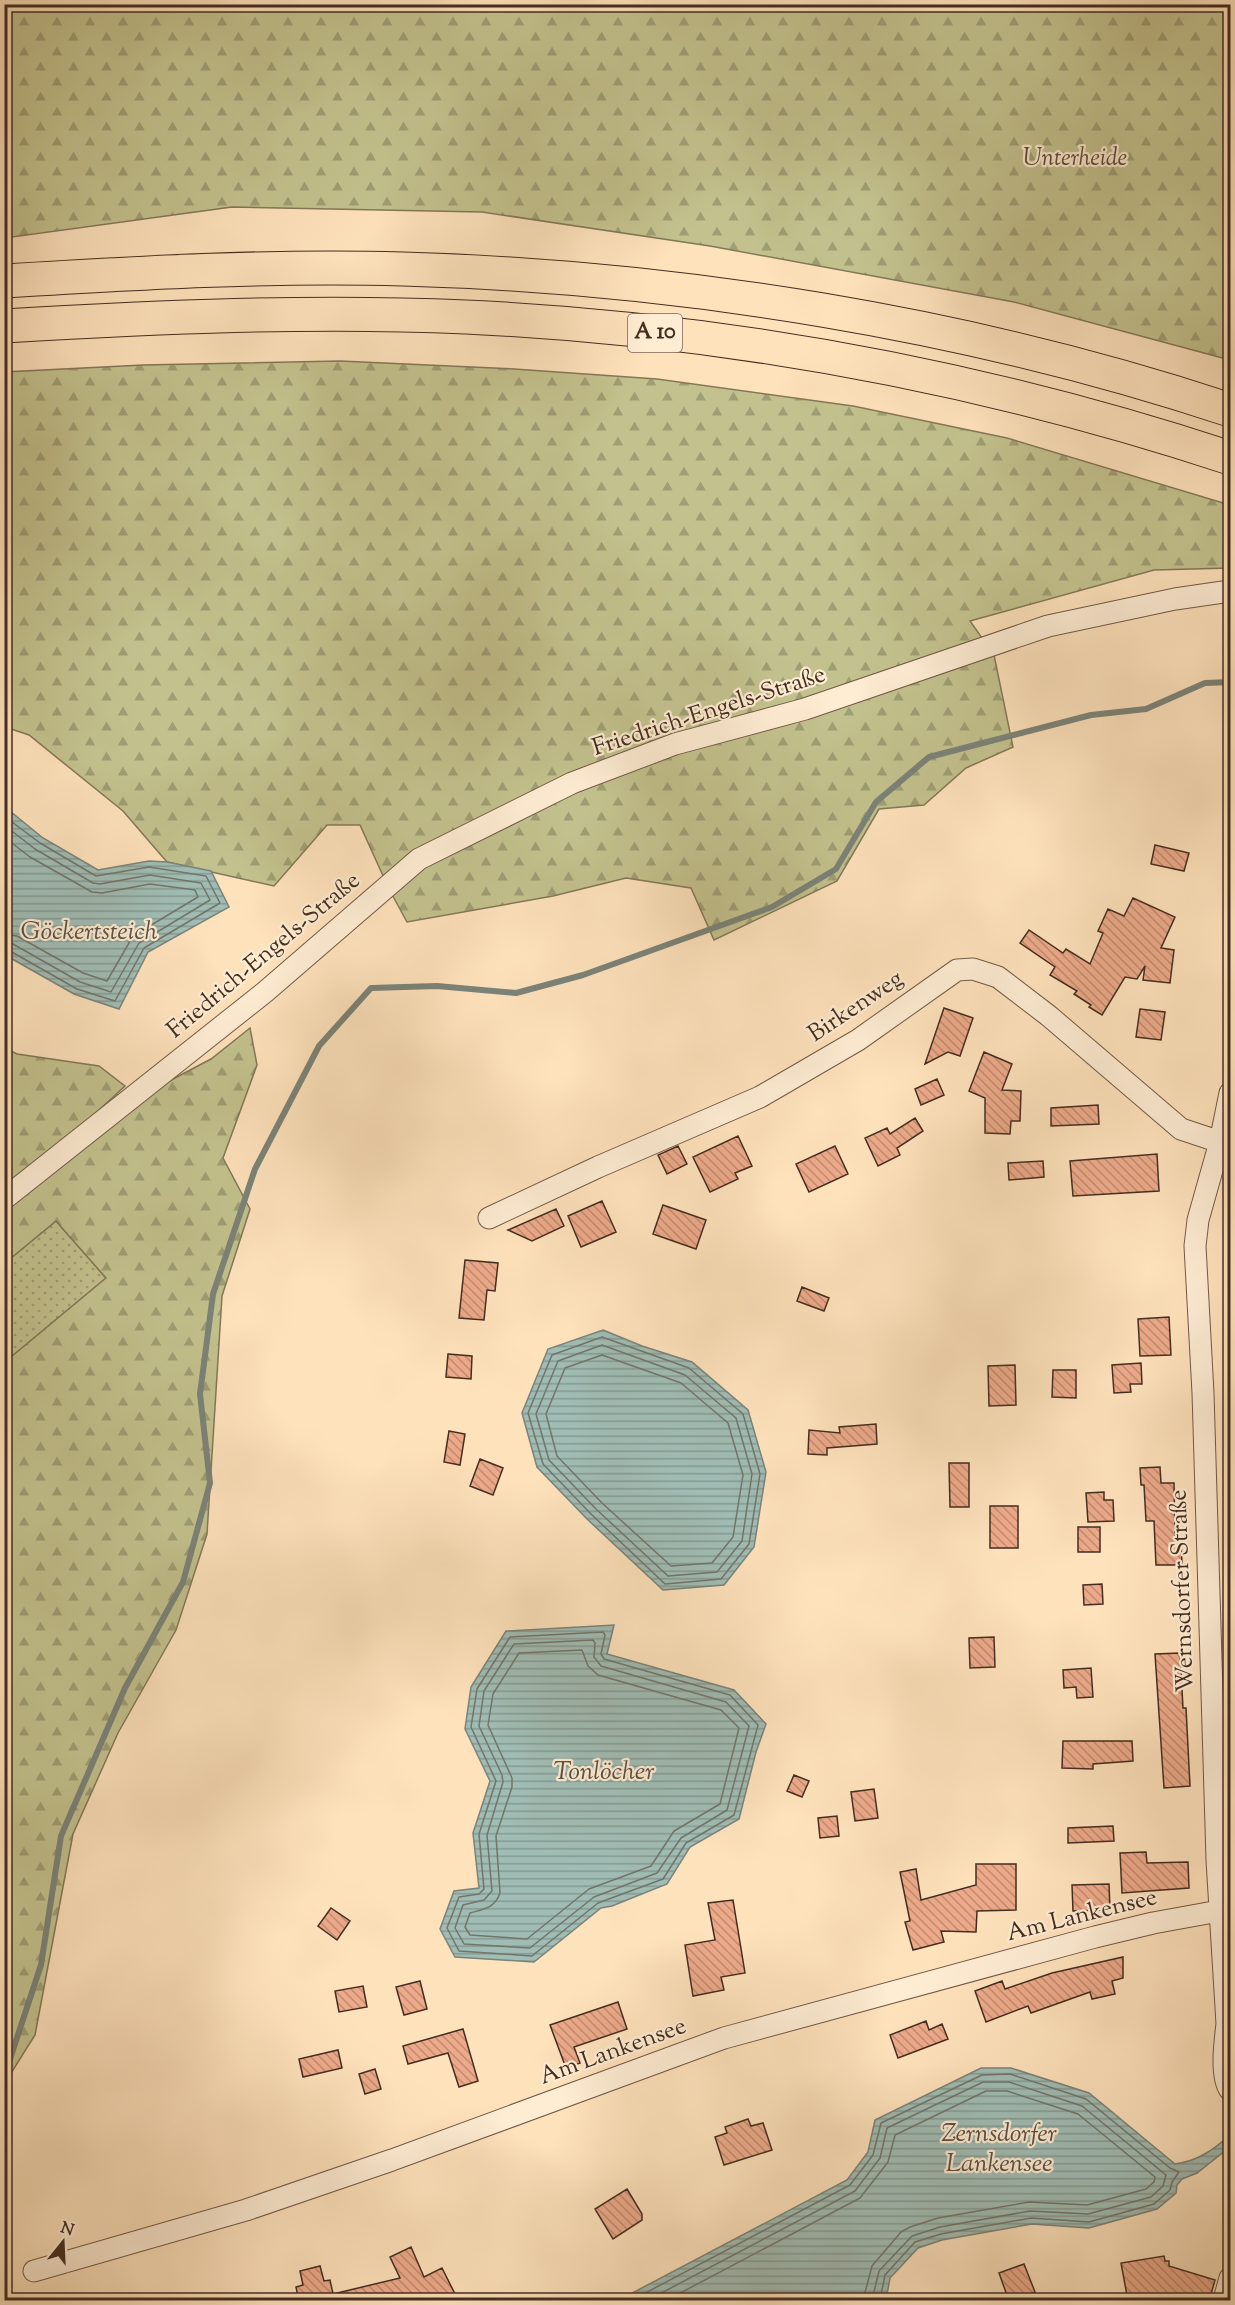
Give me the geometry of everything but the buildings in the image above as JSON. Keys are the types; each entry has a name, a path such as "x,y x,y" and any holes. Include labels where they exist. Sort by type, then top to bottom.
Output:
{"highway":[{"name":"A 10","path":"4,281 155,272 297,268 404,269 512,274 636,285 742,299 897,324 1090,369 1230,410"},
{"name":"A 10","path":"4,326 293,314 467,317 584,325 739,344 892,370 1083,413 1230,458"}],"street":[{"name":"Friedrich-Engels-Straße","path":"4,1199 265,992 419,859 450,843 572,783 675,744 805,709 1048,626 1175,599 1230,591"},
{"name":"Birkenweg","path":"489,1218 598,1167 698,1126 760,1097 858,1040 957,970 973,969 998,977 1048,1016 1181,1129 1220,1142"},
{"name":"Wernsdorfer Straße","path":"1230,1093 1220,1142 1198,1220 1195,1246 1203,1393 1219,1911 1227,2024 1224,2049 1227,2085 1230,2090"},
{"name":"Am Lankensee","path":"34,2271 246,2210 392,2160 724,2038 1095,1937 1219,1911"},
{"path":"1224,2301 1230,2278"}],"green space":[{"name":"Unterheide","path":"4,5 1230,5 1230,360 1014,302 710,246 482,212 232,207 5,238"},
{"path":"340,361 514,369 657,379 853,406 1007,438 1230,505 1230,568 1154,570 970,621 994,655 1013,747 966,768 924,805 879,809 837,881 714,940 691,888 626,878 553,896 407,922 389,889 360,825 327,825 274,886 167,862 123,811 29,735 5,727 4,372 143,365"},
{"path":"250,1028 257,1065 223,1158 250,1209 222,1296 207,1534 176,1630 118,1733 73,1834 35,2035 5,2083 5,1362 106,1278 56,1221 5,1263 4,1205 139,1097 211,1059"},
{"path":"5,1048 17,1054 99,1066 125,1086 5,1197"},
{"path":"56,1221 106,1278 5,1362 5,1263"}],"water":[{"name":"Göckertsteich","path":"5,807 43,838 98,870 149,861 167,862 211,871 229,907 148,952 119,1009 74,994 5,955"},
{"path":"603,1330 642,1346 692,1362 748,1410 766,1472 754,1547 724,1585 663,1590 587,1519 537,1467 522,1413 548,1349"},
{"name":"Tonlöcher","path":"614,1625 607,1654 734,1690 766,1724 756,1752 739,1819 690,1847 667,1884 612,1906 601,1908 534,1962 455,1957 440,1929 454,1891 479,1888 473,1833 490,1781 465,1729 471,1687 506,1631"},
{"name":"Zernsdorfer Lankensee","path":"981,2068 1011,2068 1089,2093 1175,2164 1205,2154 1230,2135 1230,2147 1197,2173 1182,2179 1177,2185 1176,2193 1157,2209 1089,2228 1032,2224 942,2240 918,2248 890,2278 886,2300 619,2300 847,2180 868,2152 875,2120"}],"waterway":[{"path":"4,2070 8,2065 41,1965 61,1836 125,1688 183,1582 210,1483 200,1394 213,1294 255,1169 319,1046 371,988 437,986 516,993 583,975 772,907 836,869 876,802 929,757 1091,715 1146,709 1205,683 1230,682"}]}
